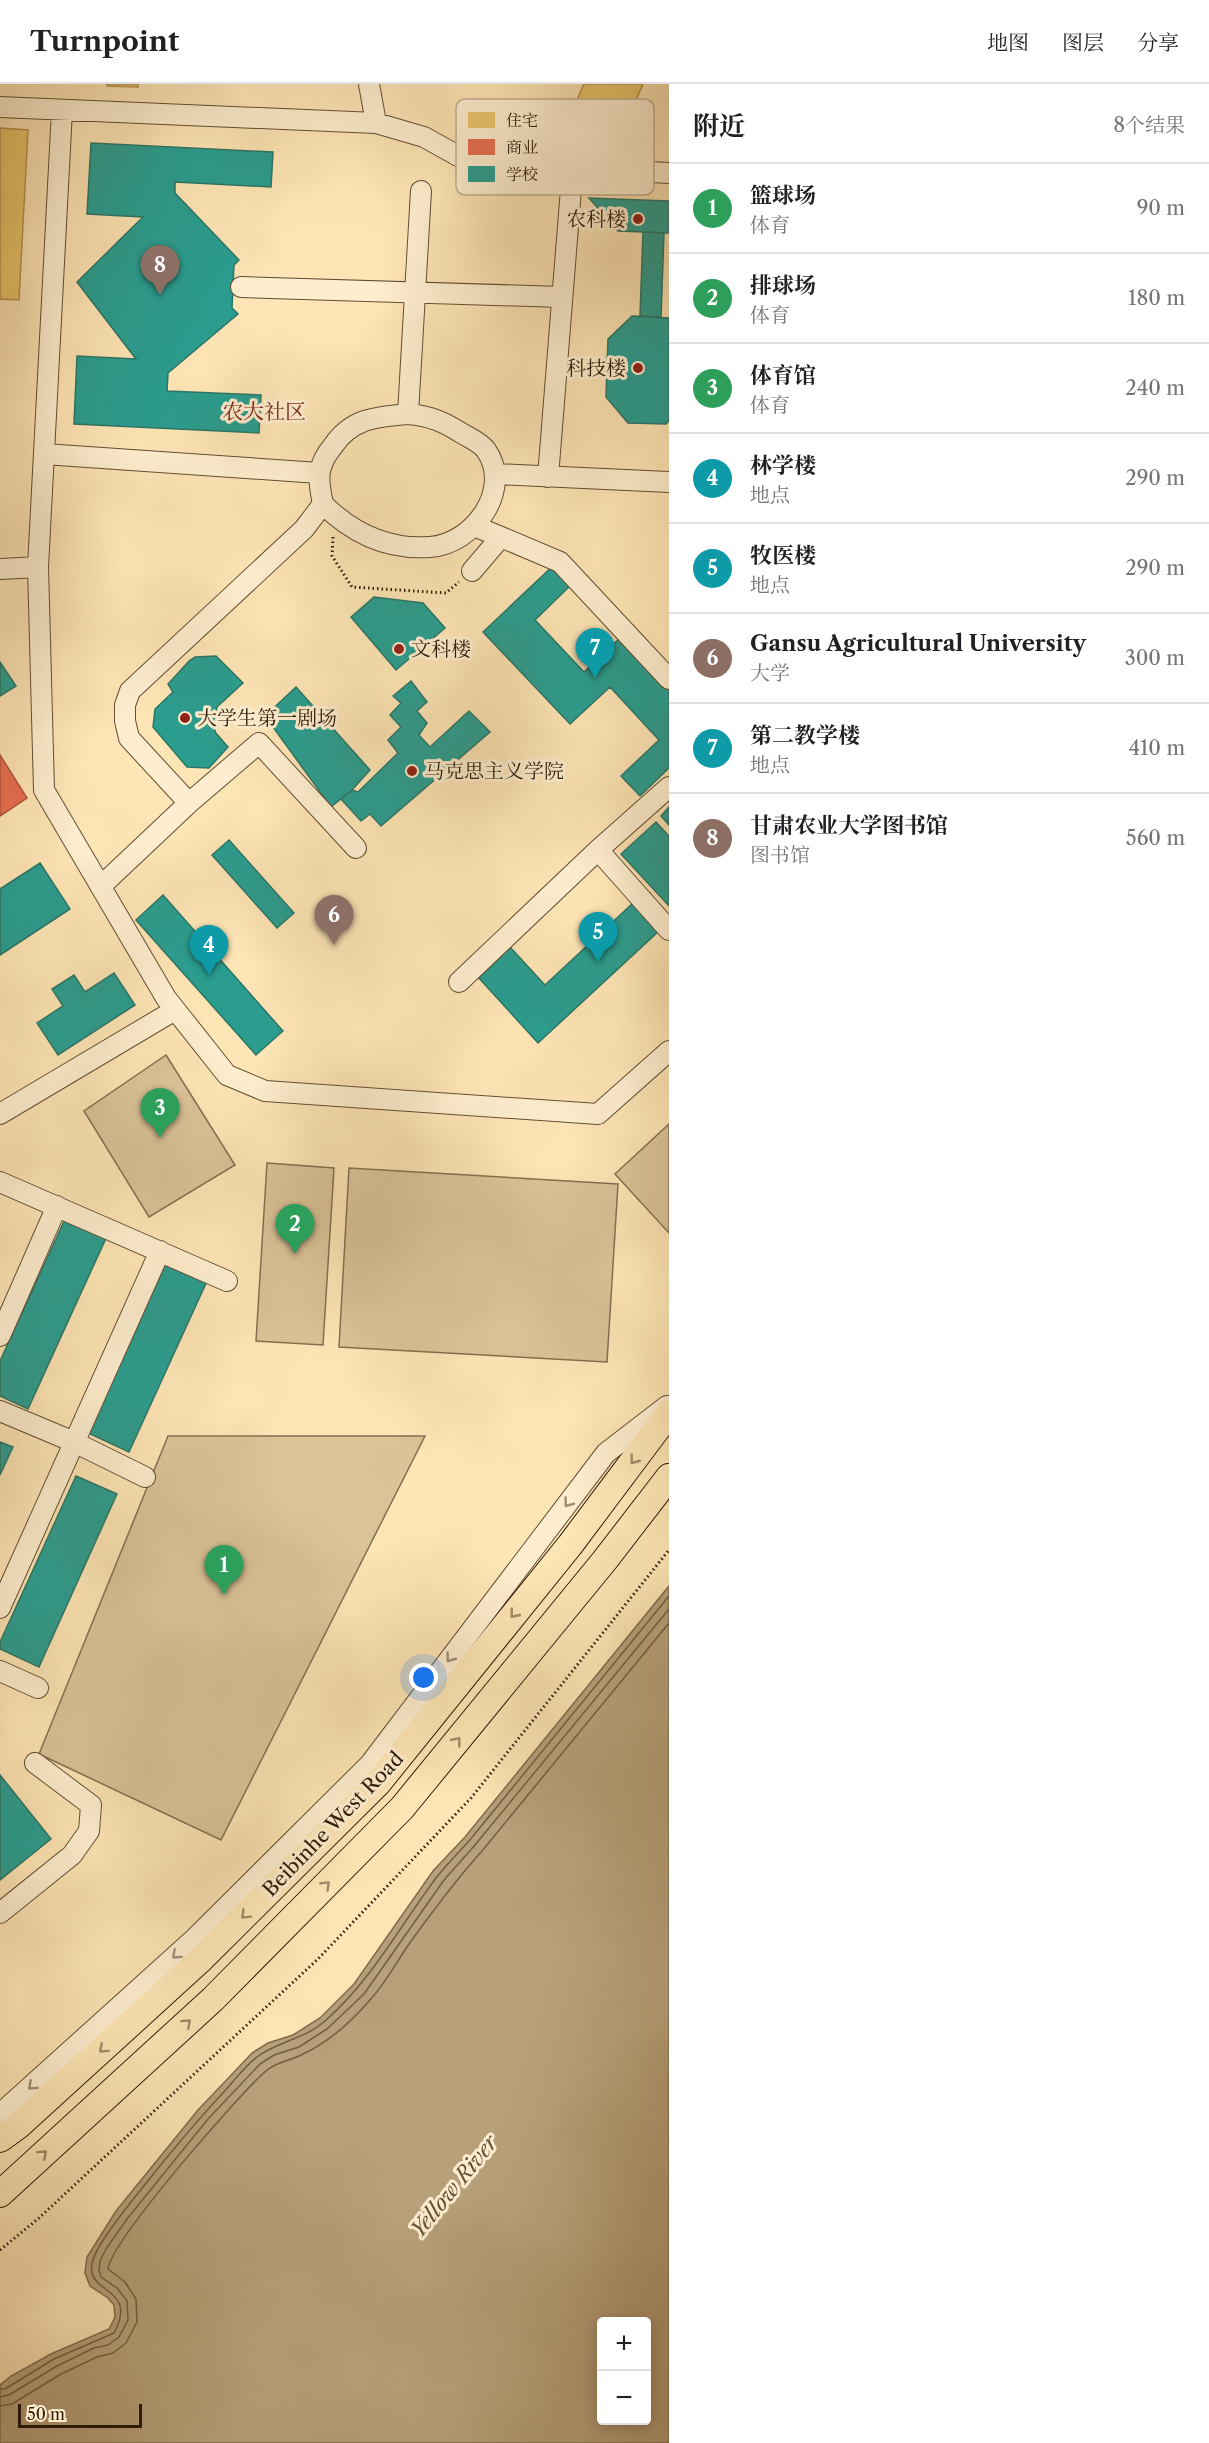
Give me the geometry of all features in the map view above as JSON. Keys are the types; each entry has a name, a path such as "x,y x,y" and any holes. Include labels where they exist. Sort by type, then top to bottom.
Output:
{"main road":[{"name":"Beibinhe West Road","path":"0,2139 18,2126 199,1961 378,1783 570,1545 669,1413"},
{"name":"Beibinhe West Road","path":"0,2193 213,2000 402,1808 605,1560 669,1477"}],"street":[{"path":"369,84 376,123"},
{"path":"0,107 376,123 424,137 456,155"},
{"path":"62,110 38,567 44,790 166,998 227,1075 265,1091 598,1114 669,1051"},
{"path":"654,172 669,173"},
{"path":"408,414 421,191"},
{"path":"548,477 570,195"},
{"path":"242,286 414,294 562,297"},
{"path":"408,414 430,416 485,448 496,474 494,496 474,526 452,542 431,547 391,545 357,532 323,504 319,473 325,457 350,426 380,416 408,414"},
{"path":"44,454 319,473"},
{"path":"496,474 669,482"},
{"path":"189,803 129,738 125,721 125,705 130,692 304,529 323,504"},
{"path":"474,526 560,562 669,679"},
{"path":"472,571 501,537"},
{"path":"0,570 38,567"},
{"path":"101,886 189,803 259,743 356,848"},
{"path":"459,982 598,850 669,787"},
{"path":"598,850 669,930"},
{"path":"0,1114 175,1010"},
{"path":"0,1182 227,1281"},
{"path":"0,1336 57,1206"},
{"path":"0,1608 160,1251"},
{"path":"0,2114 193,1940 370,1764 606,1453 669,1404"},
{"path":"0,1411 146,1476"},
{"path":"0,1671 38,1688"},
{"path":"0,1913 72,1855 89,1831 91,1805 35,1763"}],"path":[{"path":"332,556 352,587 446,593"},
{"path":"0,2250 39,2218 326,1950 471,1798 669,1550"}],"shaded area":[{"path":"166,1055 235,1165 149,1217 84,1111"},
{"path":"669,1124 669,1233 615,1174"},
{"path":"267,1163 334,1168 323,1345 256,1341"},
{"path":"349,1168 618,1184 607,1362 339,1347"},
{"path":"168,1436 425,1436 221,1840 39,1754"}],"water":[{"name":"Yellow River","path":"669,1586 669,2443 0,2443 0,2385 11,2376 51,2354 109,2329 115,2317 114,2305 90,2286 85,2273 87,2257 116,2211 198,2110 252,2053 268,2043 293,2035 320,2018 354,1984 433,1871 465,1837"}],"building: 住宅":[{"path":"107,84 138,84 138,87 107,86"},
{"path":"584,84 643,84 636,99 577,99"},
{"path":"0,128 28,130 19,300 0,299"}],"building: 商业":[{"path":"0,755 27,798 0,816"}],"building: 学校":[{"path":"91,143 273,152 271,187 175,182 175,193 239,260 234,265 232,308 238,314 168,373 167,391 261,395 259,433 74,424 77,356 136,359 77,282 143,217 87,214"},
{"name":"农科楼","path":"589,198 669,201 669,233 618,231"},
{"path":"643,232 664,233 661,317 640,316"},
{"name":"科技楼","path":"632,316 669,318 669,421 666,424 628,423 606,397 608,339"},
{"path":"556,563 574,582 535,620 584,672 623,635 669,684 669,768 640,796 621,776 659,740 610,687 570,724 483,632"},
{"name":"文科楼","path":"374,597 423,603 445,628 396,670 351,617"},
{"name":"大学生第一剧场","path":"216,656 243,683 217,707 215,732 228,747 209,768 187,767 153,727 155,709 173,692 168,684 189,661 195,657"},
{"path":"0,662 16,686 0,696"},
{"name":"马克思主义学院","path":"411,681 427,702 417,711 427,723 419,735 430,747 469,711 490,732 381,826 370,814 361,821 341,799 352,790 358,792 398,753 388,740 401,727 390,715 401,703 393,696"},
{"path":"296,687 370,770 352,790 331,807 265,716"},
{"path":"669,807 669,825 661,816"},
{"path":"656,822 669,836 669,906 621,854"},
{"path":"229,840 294,913 277,928 212,855"},
{"path":"40,863 70,909 0,955 0,889"},
{"path":"163,895 283,1031 256,1055 136,920"},
{"path":"633,903 659,931 538,1043 478,977 510,947 545,985"},
{"path":"114,973 135,1005 58,1055 37,1023 63,1006 52,989 74,975 85,992"},
{"path":"66,1217 107,1236 28,1409 0,1396 0,1361"},
{"path":"167,1261 208,1279 129,1452 88,1433"},
{"path":"0,1442 13,1447 0,1475"},
{"path":"76,1476 117,1494 39,1667 0,1649 0,1642"},
{"path":"0,1775 51,1839 0,1880"}],"place":[{"name":"农科楼","path":"638,219"},
{"name":"甘肃农业大学图书馆","path":"160,295"},
{"name":"科技楼","path":"638,368"},
{"name":"文科楼","path":"399,649"},
{"name":"第二教学楼","path":"595,678"},
{"name":"大学生第一剧场","path":"185,718"},
{"name":"马克思主义学院","path":"412,771"},
{"name":"Gansu Agricultural University","path":"334,945"},
{"name":"牧医楼","path":"598,962"},
{"name":"林学楼","path":"209,975"},
{"name":"体育馆","path":"160,1138"},
{"name":"排球场","path":"295,1254"},
{"name":"篮球场","path":"224,1595"}],"district":[{"name":"农大社区","path":"264,411"}]}
